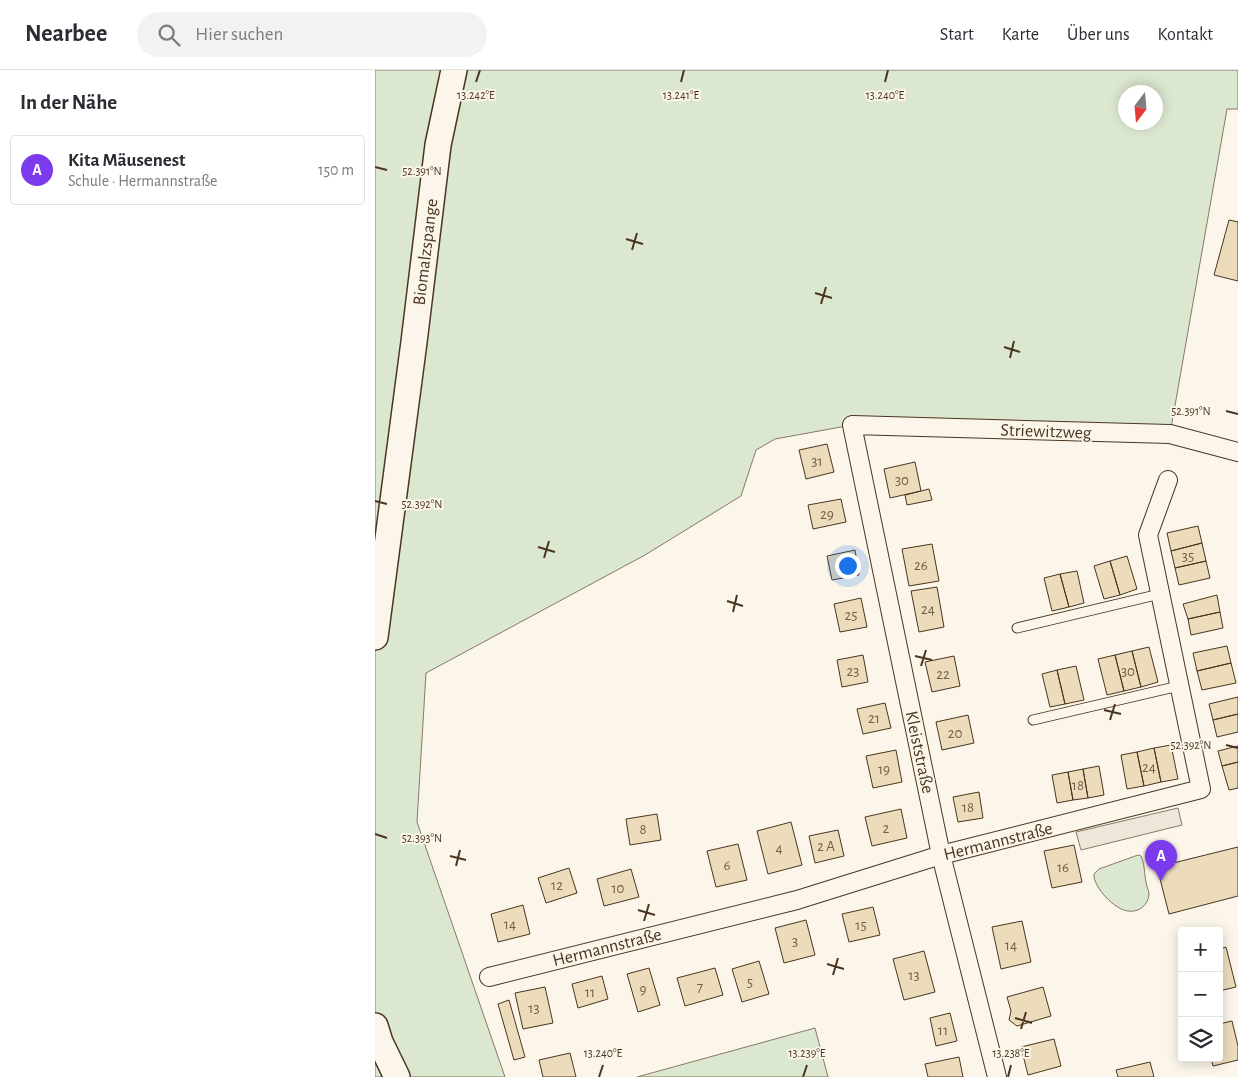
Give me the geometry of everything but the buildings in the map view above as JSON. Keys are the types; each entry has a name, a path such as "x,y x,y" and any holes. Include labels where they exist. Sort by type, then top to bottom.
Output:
{"main road":[{"name":"Biomalzspange","path":"375,637 438,145 454,70"},
{"path":"375,1026 380,1042 397,1077"}],"street":[{"name":"Striewitzweg","path":"852,425 1170,434 1238,452"},
{"name":"Kleiststraße","path":"852,425 941,855 997,1077"},
{"name":"Hermannstraße","path":"489,977 797,900 941,855 1201,790 1148,535 1168,480"}],"lane":[{"path":"1017,628 1160,594"},
{"path":"1033,720 1179,686"}],"green space":[{"path":"375,70 1238,70 1238,109 1227,109 1170,434 852,425 775,439 756,450 741,496 645,555 426,673 417,822 505,1077 375,1077"},
{"path":"1138,855 1141,856 1143,863 1149,898 1143,907 1136,911 1123,910 1111,902 1101,891 1094,874 1099,869"},
{"path":"815,1028 828,1077 637,1077"}],"shaded area":[{"path":"1178,808 1182,825 1081,850 1076,832"}],"place":[{"name":"Kita Mäusenest","path":"1161,881"}]}
